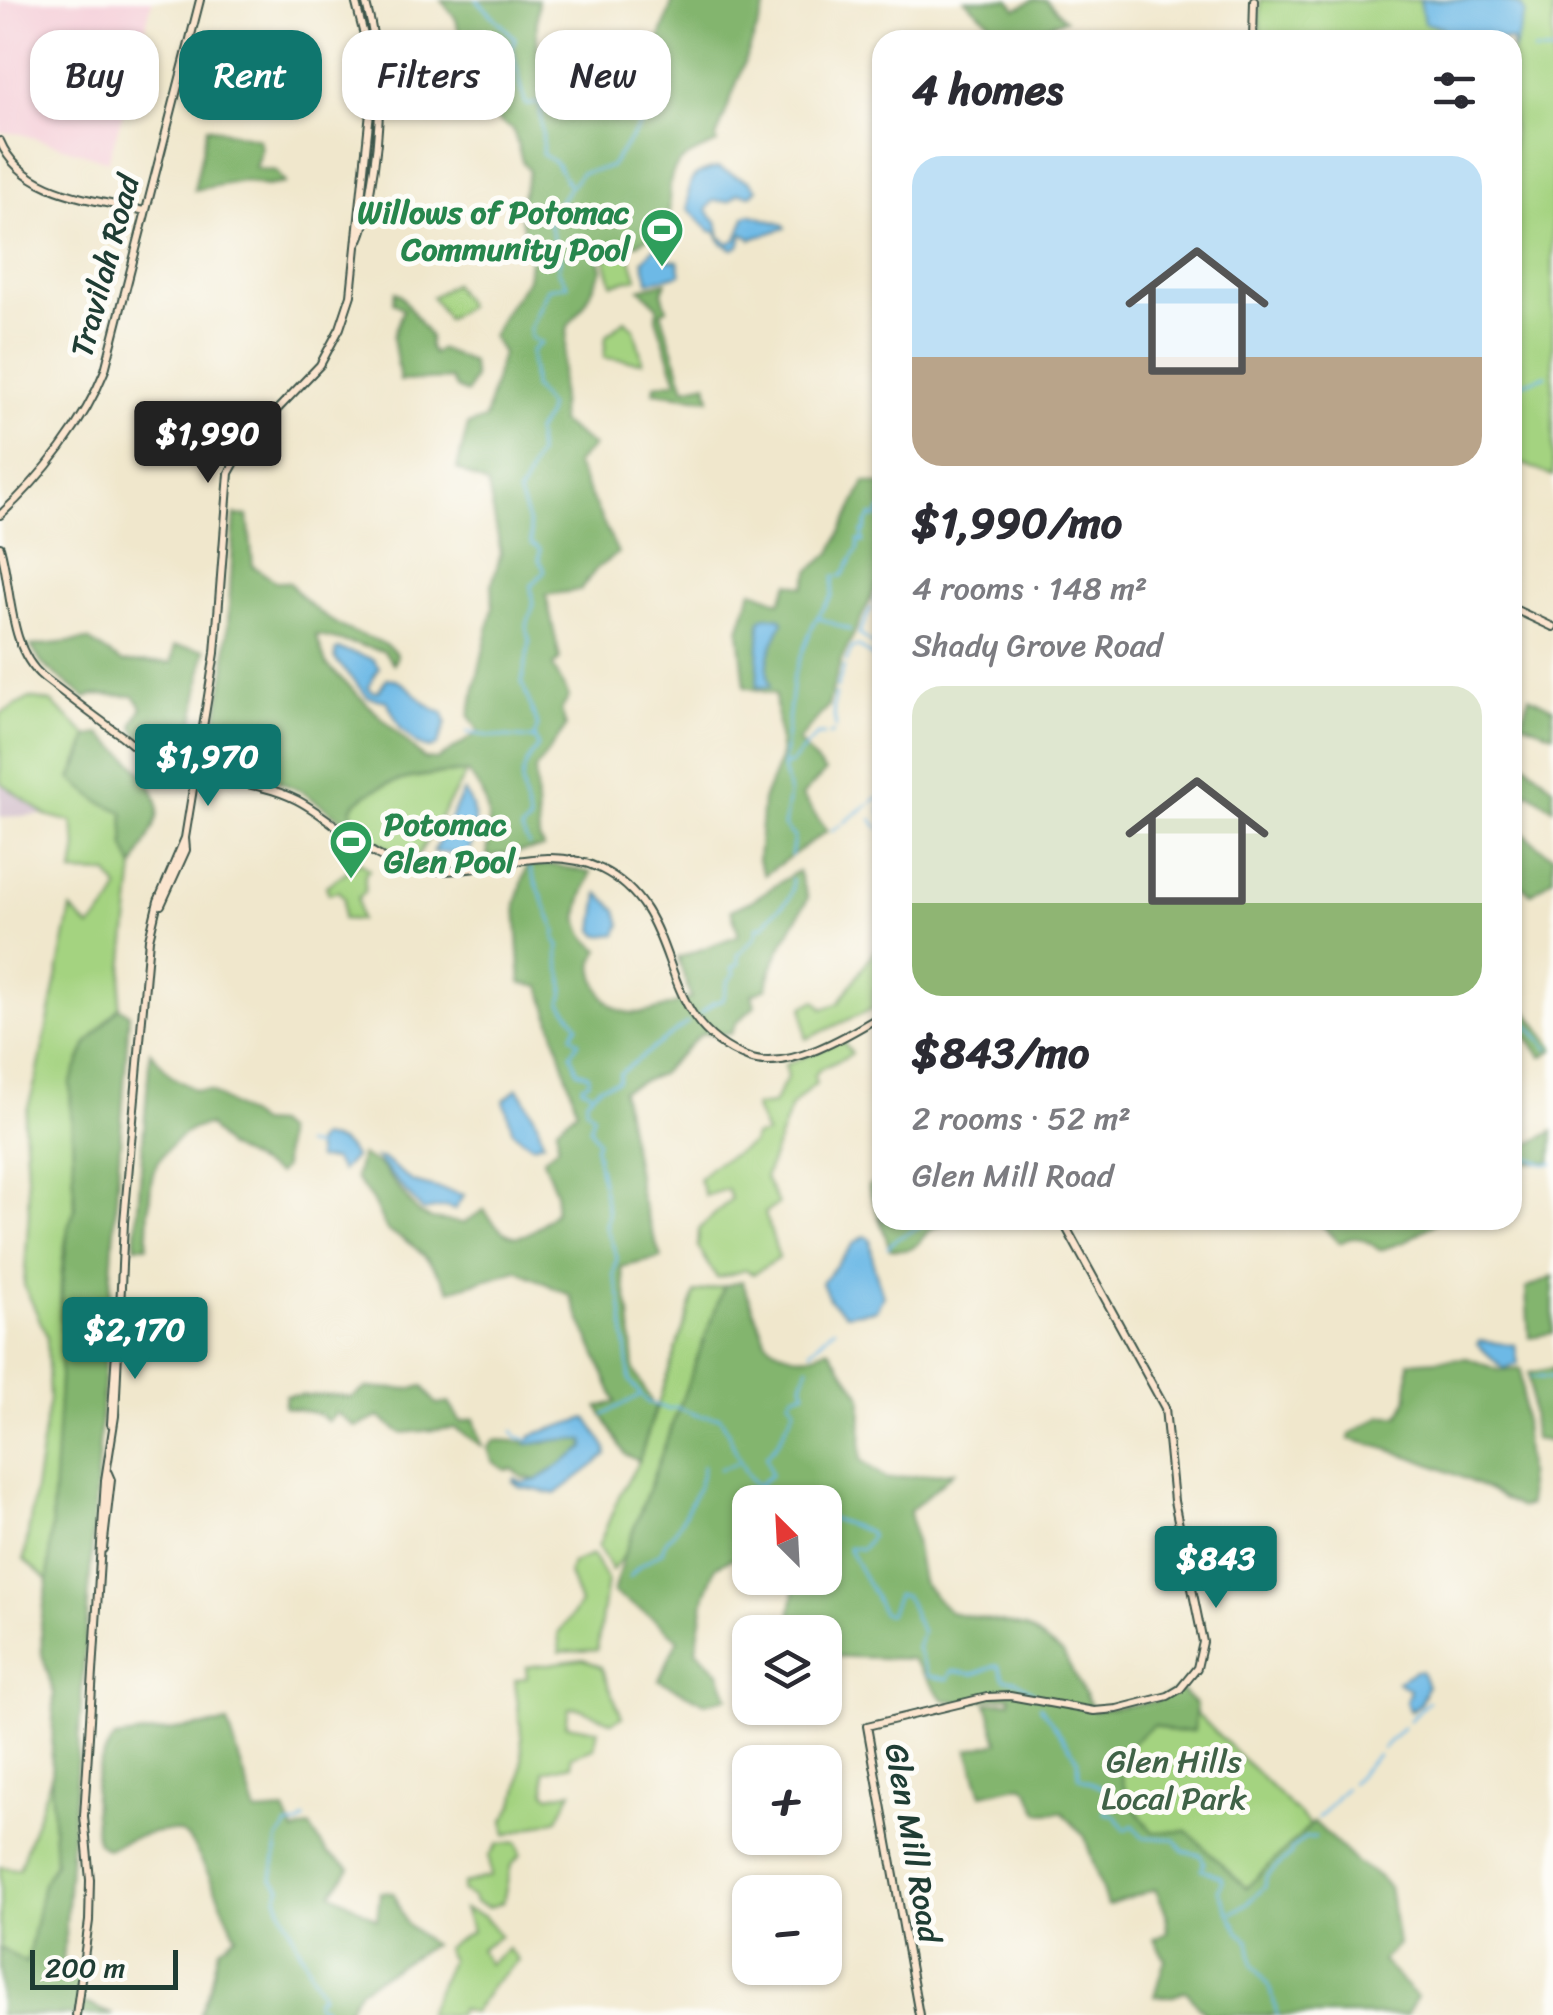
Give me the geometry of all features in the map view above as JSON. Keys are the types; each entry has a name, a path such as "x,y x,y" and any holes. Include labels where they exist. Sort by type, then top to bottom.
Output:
{"main road":[{"name":"Travilah Road","path":"0,516 57,449 100,383 200,0"},
{"path":"76,2015 88,1922 90,1880 84,1816 110,1496 109,1416 149,939 154,917 186,850 215,653 229,473 241,448 310,378 330,348 351,295 371,102 366,43 355,0"},
{"path":"357,246 370,196 381,109 379,62 365,0"},
{"path":"1253,30 1254,0"},
{"path":"0,141 11,163 38,184 146,211"},
{"path":"0,547 20,643 29,664 166,767 263,786 298,800 358,845 405,867 450,871 543,857 598,867 630,888 652,916 684,1002 699,1025 751,1058 774,1062 796,1058 872,1020"},
{"path":"1522,613 1553,627"},
{"name":"Glen Mill Road","path":"919,2015 867,1726 987,1697 1010,1696 1094,1711 1155,1701 1180,1689 1202,1656 1200,1620 1174,1501 1165,1408 1067,1230"}],"shaded area":[{"path":"0,0 152,0 145,30 30,30 30,120 121,120 108,161 21,134 0,132"},
{"path":"0,782 27,802 46,815 0,817"}],"green space":[{"path":"441,0 538,0 535,120 671,120 671,30 663,30 673,0 768,0 717,143 688,157 674,171 669,192 670,224 637,244 598,254 602,269 585,304 568,326 560,422 593,446 575,464 618,553 597,568 580,590 546,595 560,659 553,666 569,697 561,710 566,727 535,770 543,848 487,857 488,812 481,791 467,772 390,783 363,797 352,807 352,820 344,821 301,791 267,777 209,766 225,669 235,515 248,516 253,566 276,582 289,582 329,620 380,642 397,655 394,664 383,651 316,635 326,664 424,759 437,760 479,732 469,716 501,553 488,485 457,469 468,425 485,419 502,353 492,337 528,279 530,260 519,208 529,171 513,129 498,120 515,120 515,30 458,30 456,19"},
{"path":"965,0 1010,0 1016,9 1034,0 1046,0 1065,19 1036,30 999,30"},
{"path":"1260,0 1553,0 1553,476 1522,464 1522,30 1260,30"},
{"path":"207,127 259,139 261,149 255,168 276,171 285,183 266,186 243,181 194,190"},
{"path":"629,252 637,278 612,284 605,258"},
{"path":"666,282 662,292 667,309 661,312 685,388 707,383 710,399 654,392 655,385 677,381 656,318 658,306 640,289"},
{"path":"453,284 467,306 447,319 432,297"},
{"path":"395,292 430,337 433,354 440,349 471,362 474,377 467,393 456,388 451,379 400,381 393,337 403,309 393,302"},
{"path":"625,320 634,329 643,362 604,358 606,336"},
{"path":"865,482 872,483 872,596 841,661 828,706 798,741 825,772 802,796 827,831 764,875 758,861 763,800 781,757 775,694 745,687 739,630 752,590 780,602 789,583 804,587 810,570 831,553"},
{"path":"88,640 122,662 172,663 174,646 205,649 188,761 163,756 142,740 133,726 142,707 134,696 86,698 42,664 31,646"},
{"path":"1529,696 1553,708 1553,734 1522,722"},
{"path":"30,698 51,702 88,736 71,779 123,812 125,847 134,868 119,1007 87,1044 70,1084 75,1209 64,1249 60,1292 59,1403 48,1580 24,1560 49,1399 47,1336 24,1285 29,1211 24,1121 71,909 90,928 119,889 108,874 73,873 77,846 72,822 46,815 0,782 0,714"},
{"path":"100,734 142,773 156,798 155,824 134,868 125,847 123,812 100,802 71,779 88,736"},
{"path":"1526,763 1553,787 1553,808 1528,791 1522,804 1522,764"},
{"path":"467,772 417,857 387,848 344,821 352,820 352,807 376,789 421,776"},
{"path":"1522,832 1553,855 1553,877 1531,894 1522,885"},
{"name":"Potomac Glen Pool","path":"360,862 369,870 365,874 365,892 358,898 360,920 343,919 344,898 338,891 329,894 326,886"},
{"path":"554,865 591,873 580,906 579,924 600,950 593,968 603,996 623,1012 649,1011 691,998 678,958 739,935 731,910 798,871 808,898 778,953 767,988 752,994 755,1006 736,1023 731,1034 702,1033 660,1074 622,1090 641,1198 661,1258 621,1267 630,1313 634,1370 655,1409 639,1461 625,1454 598,1407 616,1402 570,1295 517,1270 450,1290 423,1255 387,1231 372,1200 355,1178 361,1155 381,1166 418,1213 431,1219 463,1223 484,1210 510,1235 534,1230 555,1212 556,1192 543,1159 558,1146 557,1127 577,1110 541,987 521,983 516,904 527,866"},
{"path":"872,954 872,1009 806,1039 803,1007 816,1000 823,1009 839,1003"},
{"path":"1522,1006 1553,1046 1542,1057 1522,1032"},
{"path":"119,1007 129,1014 63,1964 83,1965 78,2008 85,2003 113,2015 0,2015 0,1948 27,1963 43,1884 55,1863 51,1777 54,1694 42,1654 41,1623 48,1580 62,1284 68,1227 75,1209 70,1084 87,1044"},
{"path":"842,1040 852,1054 820,1069 814,1076 816,1083 791,1106 765,1178 778,1204 765,1213 779,1258 753,1274 745,1270 717,1278 698,1247 699,1229 731,1199 727,1189 705,1196 699,1179 710,1167 752,1144 754,1136 766,1134 754,1106 773,1104 788,1076 785,1065"},
{"path":"150,1051 171,1076 195,1090 210,1091 259,1123 275,1124 284,1132 283,1168 277,1174 225,1146 208,1125 192,1129 170,1146 155,1168 147,1246 135,1246"},
{"path":"1553,1131 1551,1163 1522,1163 1522,1148"},
{"path":"883,1230 932,1230 911,1249 890,1249"},
{"path":"1327,1230 1424,1230 1379,1250 1360,1239 1340,1243"},
{"path":"1553,1276 1553,1333 1529,1337 1526,1289"},
{"path":"742,1281 766,1341 781,1351 796,1356 812,1355 828,1348 862,1397 861,1460 886,1479 954,1472 910,1511 922,1582 949,1612 1025,1627 1063,1654 1094,1711 1155,1701 1180,1689 1196,1705 1194,1731 1173,1732 1154,1725 1137,1738 1122,1763 1125,1790 1153,1832 1187,1831 1246,1888 1314,1822 1389,1887 1398,1944 1382,1961 1417,1997 1406,2015 1207,2015 1186,1991 1154,1996 1165,1959 1154,1939 1167,1933 1167,1915 1155,1889 1107,1906 1085,1837 1062,1812 1038,1813 1029,1790 1022,1785 982,1794 968,1750 998,1742 987,1703 1010,1701 1010,1696 963,1702 944,1700 912,1659 842,1657 842,1615 791,1615 793,1595 842,1595 842,1485 732,1485 732,1558 716,1566 705,1595 696,1650 719,1672 728,1697 705,1703 659,1680 678,1639 613,1593 724,1286"},
{"path":"724,1286 624,1555 612,1570 598,1547 639,1461 695,1293"},
{"path":"1467,1358 1501,1371 1521,1369 1529,1505 1521,1508 1438,1467 1349,1439 1382,1416 1399,1416 1408,1397 1409,1362"},
{"path":"1553,1368 1553,1442 1534,1439 1529,1373"},
{"path":"423,1386 436,1404 449,1403 461,1422 474,1419 482,1446 455,1428 401,1433 379,1417 356,1427 337,1413 327,1421 319,1414 284,1407 286,1395 351,1398 366,1388"},
{"path":"565,1436 585,1441 585,1449 537,1480 522,1477 513,1469 505,1470 492,1461 488,1448 495,1440 545,1443"},
{"path":"592,1555 607,1580 597,1650 560,1652 558,1634 580,1604 569,1574 572,1563"},
{"path":"583,1659 601,1667 622,1717 612,1722 569,1708 566,1725 598,1730 594,1748 571,1756 572,1765 544,1771 546,1793 550,1796 572,1791 558,1819 506,1835 504,1820 519,1788 522,1770 515,1680 527,1677 526,1667"},
{"name":"Glen Hills Local Park","path":"1184,1701 1319,1834 1280,2015 1206,2015 1186,1991 1173,1996 1165,1959 1154,1939 1167,1933 1165,1887 1063,1712"},
{"path":"228,1723 256,1813 285,1811 294,1832 310,1827 327,1853 350,1868 332,1893 377,1919 380,1892 393,1893 406,1923 432,1945 360,1989 344,2015 199,2015 219,1949 236,1935 197,1852 184,1835 167,1831 107,1849 97,1843 97,1774 115,1738"},
{"path":"51,1777 55,1863 43,1884 27,1964 0,1948 0,1867 19,1869"},
{"path":"517,1842 521,1854 511,1865 503,1902 488,1908 475,1903 473,1897 462,1891 463,1884 491,1876 489,1856 498,1844"},
{"path":"464,1909 484,1916 500,1936 480,1949 488,1964 508,1949 518,1961 493,1984 473,2013 460,2009 457,2015 426,2015 450,1961 445,1948 472,1931"}],"water":[{"path":"1420,0 1499,0 1521,5 1525,13 1520,30 1444,30 1424,23"},
{"path":"718,168 749,181 757,189 751,195 738,193 730,201 713,201 707,209 717,221 720,237 729,243 737,239 745,217 750,214 785,228 751,239 743,233 739,246 733,249 722,243 716,232 710,231 688,209 692,180 700,173"},
{"name":"Willows of Potomac Community Pool","path":"667,244 667,260 678,261 681,274 649,282 643,260 654,248"},
{"path":"767,616 781,618 783,622 768,661 770,687 757,687 760,620"},
{"path":"339,649 373,659 379,668 368,687 373,692 379,691 387,678 395,680 443,713 446,723 437,746 429,749 417,744 401,729 387,701 368,697 335,659"},
{"path":"464,791 475,823 467,855 433,852"},
{"path":"599,893 617,910 621,925 617,934 599,936 594,930"},
{"path":"518,1088 537,1120 543,1142 532,1145 513,1132 504,1100"},
{"path":"319,1138 339,1142 354,1157 341,1171 333,1160 317,1159 315,1145"},
{"path":"376,1158 382,1158 413,1182 464,1195 454,1210 447,1207 423,1211"},
{"path":"865,1236 870,1239 883,1296 876,1310 846,1314 830,1301 822,1283 854,1243"},
{"path":"1479,1341 1515,1345 1518,1364 1504,1369 1477,1344"},
{"path":"587,1418 607,1455 556,1494 520,1487 513,1481 537,1480 585,1448 585,1441 563,1439 527,1444 532,1435"},
{"path":"1421,1671 1427,1686 1420,1704 1410,1711 1406,1702 1410,1690 1397,1682"}],"waterway":[{"path":"477,0 515,38 512,49 526,105 542,103 542,154 556,163 570,187"},
{"path":"1534,52 1553,52"},
{"path":"529,845 521,830 530,822 522,783 525,766 538,747 534,736 538,727 522,682 530,642 526,628 533,607 531,586 545,571 539,560 540,549 531,544 518,493 538,455 536,431 548,407 533,387 531,351 541,343 531,338 530,329 548,288 568,285 558,271 560,259 547,217 581,173 610,167 642,123"},
{"path":"1522,383 1546,375"},
{"path":"791,856 794,837 784,826 789,794 783,767 793,677 814,622 832,596 834,576 845,572 858,550 858,540 863,542 862,531 865,532 872,515"},
{"path":"871,608 859,634 872,644"},
{"path":"819,618 850,630"},
{"path":"846,662 852,648 858,646 872,656"},
{"path":"837,688 844,667"},
{"path":"836,694 836,728"},
{"path":"467,732 534,739"},
{"path":"829,735 833,733"},
{"path":"784,766 817,735 824,735"},
{"path":"845,822 869,804"},
{"path":"832,831 841,825"},
{"path":"530,868 556,931 564,988 561,1002 578,1025 571,1036 579,1042 571,1053 577,1071 589,1075 589,1082 582,1088 592,1092"},
{"path":"700,1014 723,1000 728,981 735,973 732,968 739,963 738,955 756,936 758,926 764,926 787,901 792,879"},
{"path":"1522,1022 1549,1049"},
{"path":"687,1023 620,1073 618,1081 600,1086 586,1100 586,1108 593,1115 590,1128 598,1141 595,1147 608,1213 606,1227 617,1257 614,1275 621,1300 630,1381 648,1403 668,1409 676,1407 699,1416 720,1417 742,1466 758,1485"},
{"path":"304,1145 315,1147"},
{"path":"1522,1159 1553,1164"},
{"path":"888,1247 914,1230"},
{"path":"811,1350 834,1328"},
{"path":"759,1484 771,1475 766,1456 795,1408 792,1396 805,1391 802,1384 808,1366"},
{"path":"1531,1377 1553,1378"},
{"path":"604,1414 641,1395"},
{"path":"513,1431 517,1437 530,1440"},
{"path":"720,1469 737,1463"},
{"path":"629,1578 638,1567 662,1552 694,1497 703,1466"},
{"path":"842,1522 871,1536 862,1549 848,1547 882,1613 889,1614 897,1595 905,1596 922,1631 917,1648 928,1676 948,1679 952,1671 974,1674 998,1665 1004,1679 1016,1680 1037,1695"},
{"path":"1409,1721 1428,1701"},
{"path":"1040,1706 1078,1759 1079,1777 1109,1791 1105,1813 1115,1815 1125,1830 1133,1825 1143,1837 1175,1839 1183,1851 1201,1855 1201,1869 1221,1877 1218,1890 1239,1932 1249,1940 1253,1964 1271,1989 1277,2015"},
{"path":"1382,1749 1403,1727"},
{"path":"1351,1783 1377,1755"},
{"path":"1318,1818 1345,1788"},
{"path":"305,1819 288,1826 278,1839 272,1879 281,1888 277,1897 322,1996 316,2004 323,2007 326,2015"},
{"path":"1233,1912 1265,1887 1266,1877 1291,1850 1305,1838 1315,1837"}],"place":[{"name":"Willows of Potomac Community Pool","path":"662,268"},
{"name":"Potomac Glen Pool","path":"351,880"}]}
